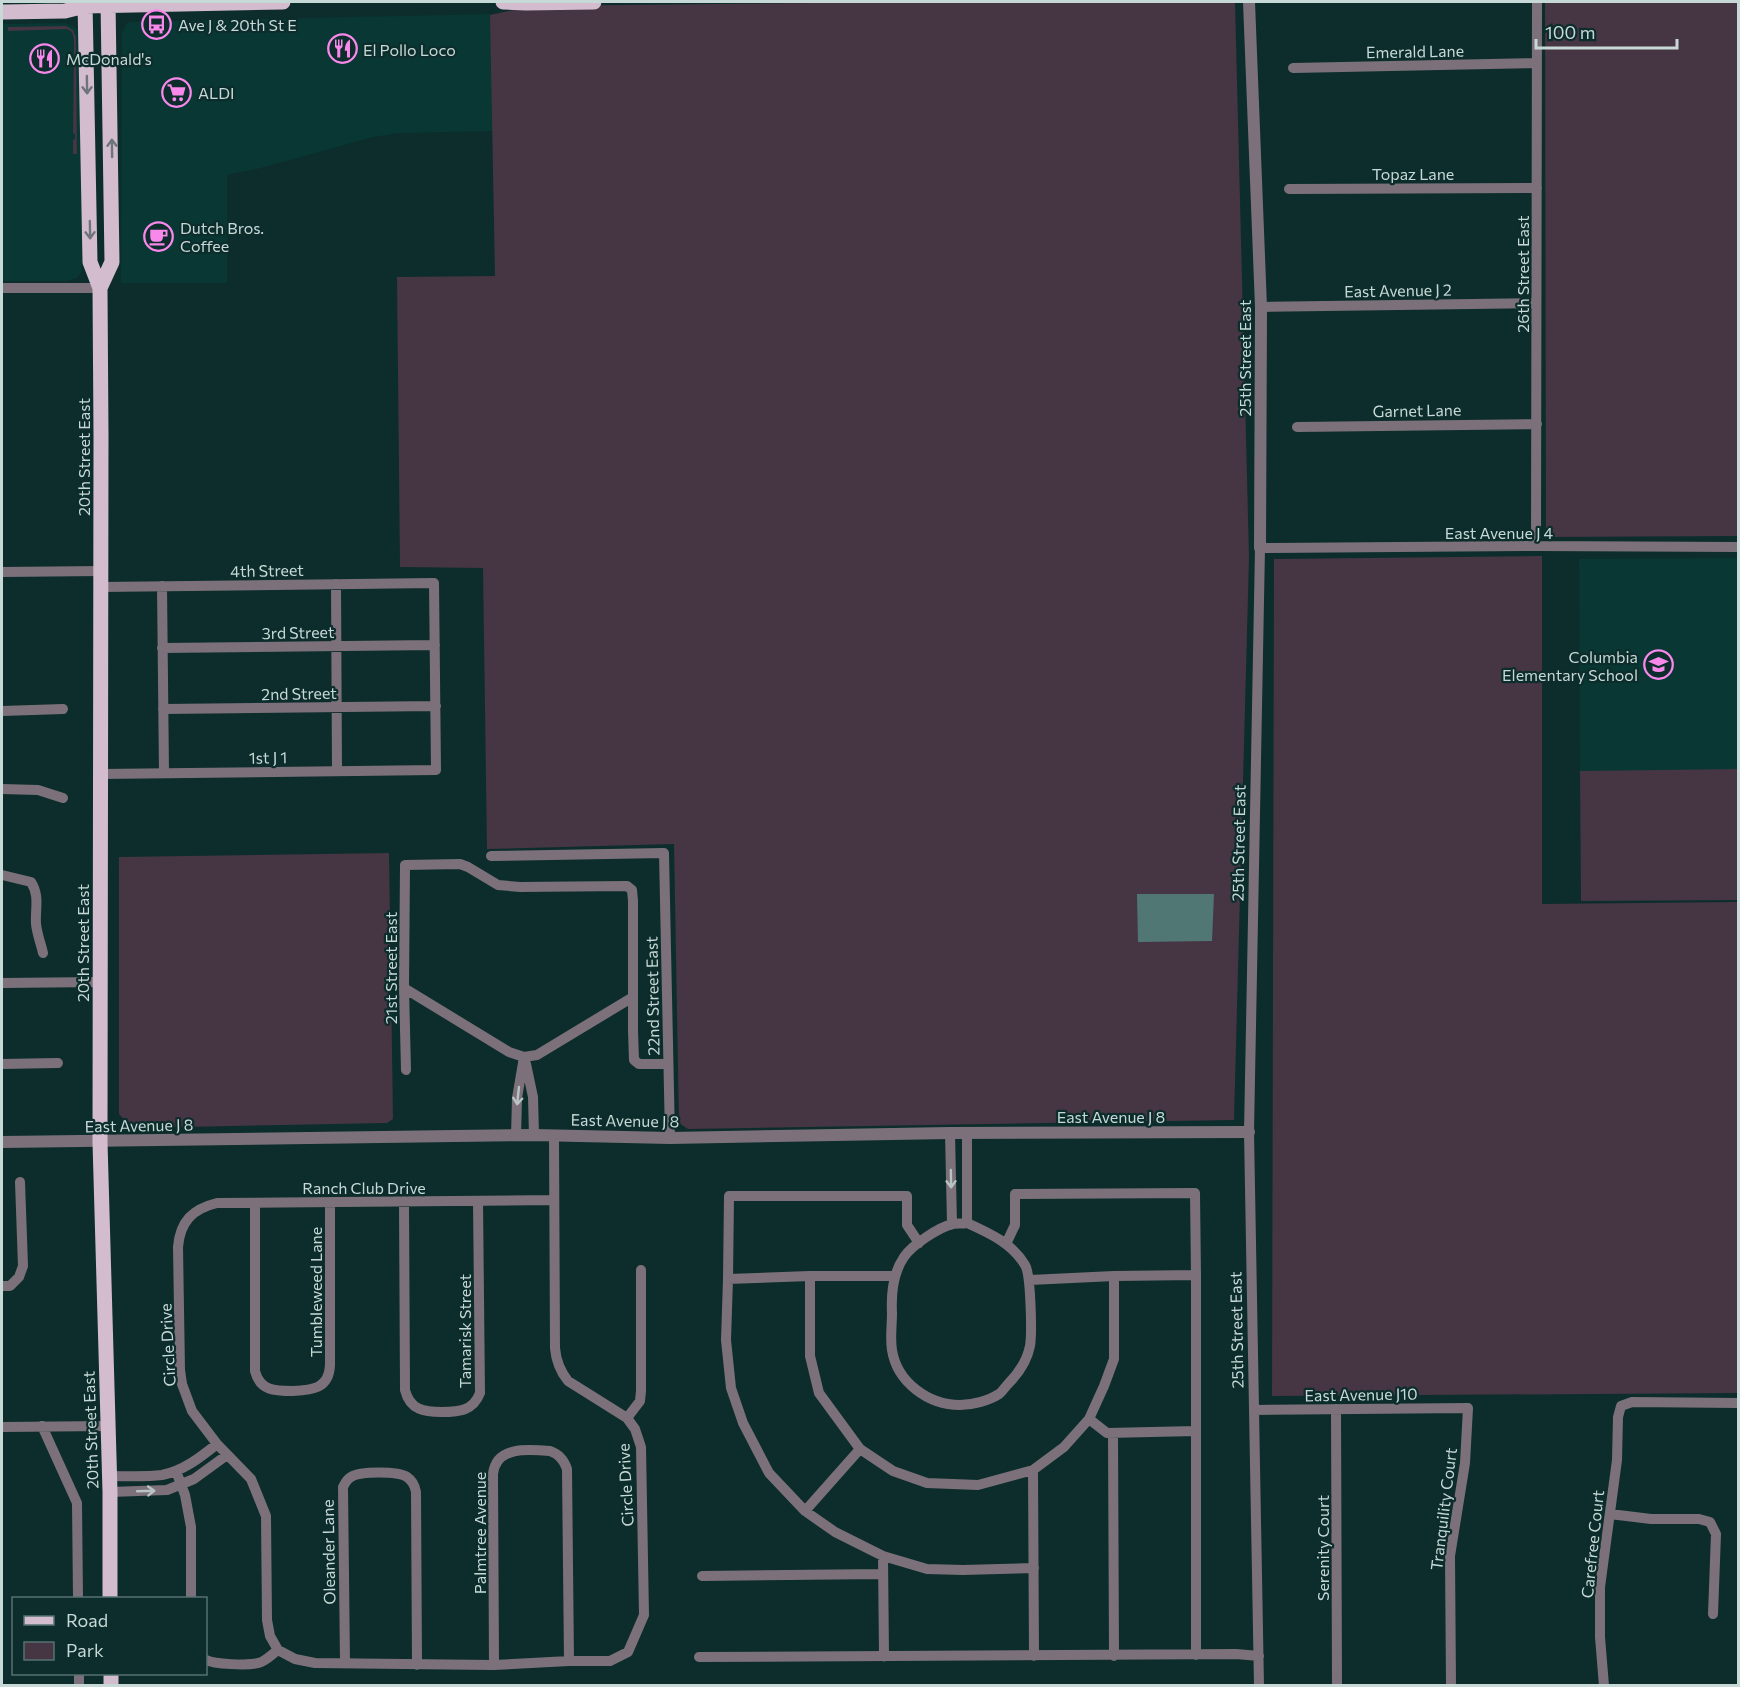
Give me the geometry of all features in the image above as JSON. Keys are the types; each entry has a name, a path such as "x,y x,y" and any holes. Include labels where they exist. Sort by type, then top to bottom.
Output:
{"main road":[{"path":"2,12 65,11 82,3 283,2"},
{"path":"503,2 594,2"},
{"name":"20th Street East","path":"82,3 90,261 100,288 100,1142 110,1492 110,1597"},
{"name":"20th Street East","path":"100,288 112,262 108,3"},
{"path":"89,172 97,176 102,183 104,227 106,234 112,239"}],"street":[{"name":"25th Street East","path":"1249,2 1261,308 1260,548 1248,1131 1259,1686"},
{"name":"26th Street East","path":"1536,546 1537,2"},
{"name":"Emerald Lane","path":"1293,68 1537,63"},
{"name":"Topaz Lane","path":"1289,189 1537,188"},
{"path":"2,288 100,288"},
{"name":"East Avenue J 2","path":"1261,308 1536,303"},
{"name":"Garnet Lane","path":"1297,427 1537,424"},
{"name":"East Avenue J 4","path":"1260,548 1738,547"},
{"path":"2,572 101,571"},
{"name":"4th Street","path":"101,587 434,583 435,645"},
{"path":"336,584 337,771"},
{"path":"162,586 164,773"},
{"path":"435,645 436,706"},
{"name":"3rd Street","path":"162,648 435,645"},
{"name":"1st J 1","path":"100,774 436,770 436,706"},
{"name":"2nd Street","path":"163,709 436,706"},
{"path":"2,711 63,709"},
{"path":"2,789 38,790 63,798"},
{"name":"22nd Street East","path":"491,856 664,853 670,1138"},
{"name":"21st Street East","path":"406,1070 405,866 460,864 498,885 520,887 627,885 632,890 633,902 633,998"},
{"path":"2,875 31,882 35,889 36,926 43,953"},
{"path":"2,983 100,982"},
{"path":"404,988 509,1052 524,1057 537,1055 633,998 634,1060 639,1064 668,1064"},
{"path":"524,1057 533,1097 534,1135"},
{"path":"516,1136 518,1098 524,1057"},
{"path":"2,1064 58,1063"},
{"name":"East Avenue J 8","path":"2,1142 534,1135 670,1138 1248,1131"},
{"path":"951,1133 952,1224"},
{"path":"966,1223 967,1133"},
{"name":"Circle Drive","path":"554,1136 556,1361 568,1381 627,1419 638,1435 642,1454 644,1615 628,1652 610,1661 569,1660"},
{"path":"2,1286 10,1286 19,1277 23,1266 20,1182"},
{"path":"1006,1244 1015,1225 1015,1194 1195,1193 1196,1655"},
{"path":"919,1243 907,1225 907,1196 729,1196 726,1340 731,1388 743,1423 769,1473 805,1511 835,1532 883,1556 927,1569 1034,1568"},
{"name":"Ranch Club Drive","path":"183,1226 189,1217 206,1206 217,1203 554,1200"},
{"name":"Tamarisk Street","path":"404,1202 405,1390 412,1405 422,1411 457,1412 467,1410 475,1403 481,1387 478,1201"},
{"name":"Tumbleweed Lane","path":"255,1203 255,1371 264,1387 278,1391 314,1390 328,1376 330,1365 330,1203"},
{"path":"966,1223 1006,1244 1026,1265 1030,1280 1030,1346 1021,1370 999,1394 972,1405 949,1405 931,1399 911,1386 899,1371 892,1350 891,1299 895,1276 904,1256 919,1243 952,1224 966,1223"},
{"name":"Circle Drive","path":"183,1226 178,1247 182,1384 192,1411 217,1444 251,1479 266,1516 267,1620 270,1636 278,1650"},
{"path":"627,1419 640,1401 641,1391 640,1270"},
{"path":"1030,1280 1196,1275"},
{"path":"810,1276 810,1356 819,1393 860,1449 893,1472 927,1483 978,1485 1033,1470 1064,1447 1089,1419 1113,1359 1114,1276"},
{"path":"728,1279 895,1276"},
{"name":"Carefree Court","path":"1604,1686 1600,1637 1600,1587 1617,1460 1618,1417 1621,1406 1632,1402 1738,1403"},
{"name":"East Avenue J10","path":"1254,1410 1468,1408"},
{"name":"Tranquility Court","path":"1451,1686 1449,1556 1465,1463 1468,1408"},
{"name":"Serenity Court","path":"1336,1409 1337,1686"},
{"path":"1089,1419 1107,1432 1196,1431"},
{"path":"2,1426 108,1426"},
{"path":"42,1426 77,1503 78,1597"},
{"path":"1113,1432 1114,1656"},
{"path":"109,1476 164,1474 176,1471 197,1460 217,1444"},
{"path":"805,1511 860,1449"},
{"name":"Palmtree Avenue","path":"494,1665 493,1474 494,1465 499,1458 513,1451 550,1451 562,1460 567,1469 569,1660"},
{"path":"110,1492 167,1490 194,1479 227,1455"},
{"path":"1033,1470 1034,1656"},
{"path":"176,1471 191,1527 191,1597"},
{"name":"Oleander Lane","path":"345,1663 343,1487 346,1480 353,1475 395,1473 409,1478 416,1492 417,1665"},
{"path":"1610,1514 1651,1519 1699,1519 1710,1522 1716,1534 1713,1614"},
{"path":"883,1556 884,1656"},
{"path":"702,1576 883,1574"},
{"path":"207,1660 222,1664 259,1663 278,1650 295,1659 315,1663 494,1665 569,1660"},
{"path":"699,1657 1236,1654 1259,1656"}],"shaded area":[{"path":"491,14 495,131 400,133 373,137 257,169 230,174 227,176 227,283 121,283 122,32 127,23"},
{"path":"65,23 78,29 81,39 82,271 77,278 66,281 2,281 2,24"},
{"name":"Columbia Elementary School","path":"1738,558 1738,900 1581,901 1579,559"}],"green space":[{"path":"904,2 1235,2 1249,557 1234,1120 688,1129 679,1123 674,844 487,849 483,568 400,567 397,277 495,276 490,15 533,6"},
{"path":"1545,2 1738,2 1738,536 1546,537"},
{"path":"66,26 73,30 76,37 77,154 73,154 75,134 73,133 74,39 72,32 67,29 8,31 8,27"},
{"path":"1542,556 1542,904 1738,902 1738,1393 1272,1396 1274,559"},
{"path":"1738,769 1738,900 1581,901 1580,771"},
{"path":"389,853 393,1119 387,1123 132,1128 119,1114 119,857"}],"water":[{"path":"1137,894 1214,894 1212,941 1138,942"}],"place":[{"name":"Ave J & 20th St E","path":"157,24"},
{"name":"El Pollo Loco","path":"342,49"},
{"name":"McDonald's","path":"45,58"},
{"name":"ALDI","path":"177,92"},
{"name":"Dutch Bros. Coffee","path":"159,236"},
{"name":"Columbia Elementary School","path":"1659,665"}]}
